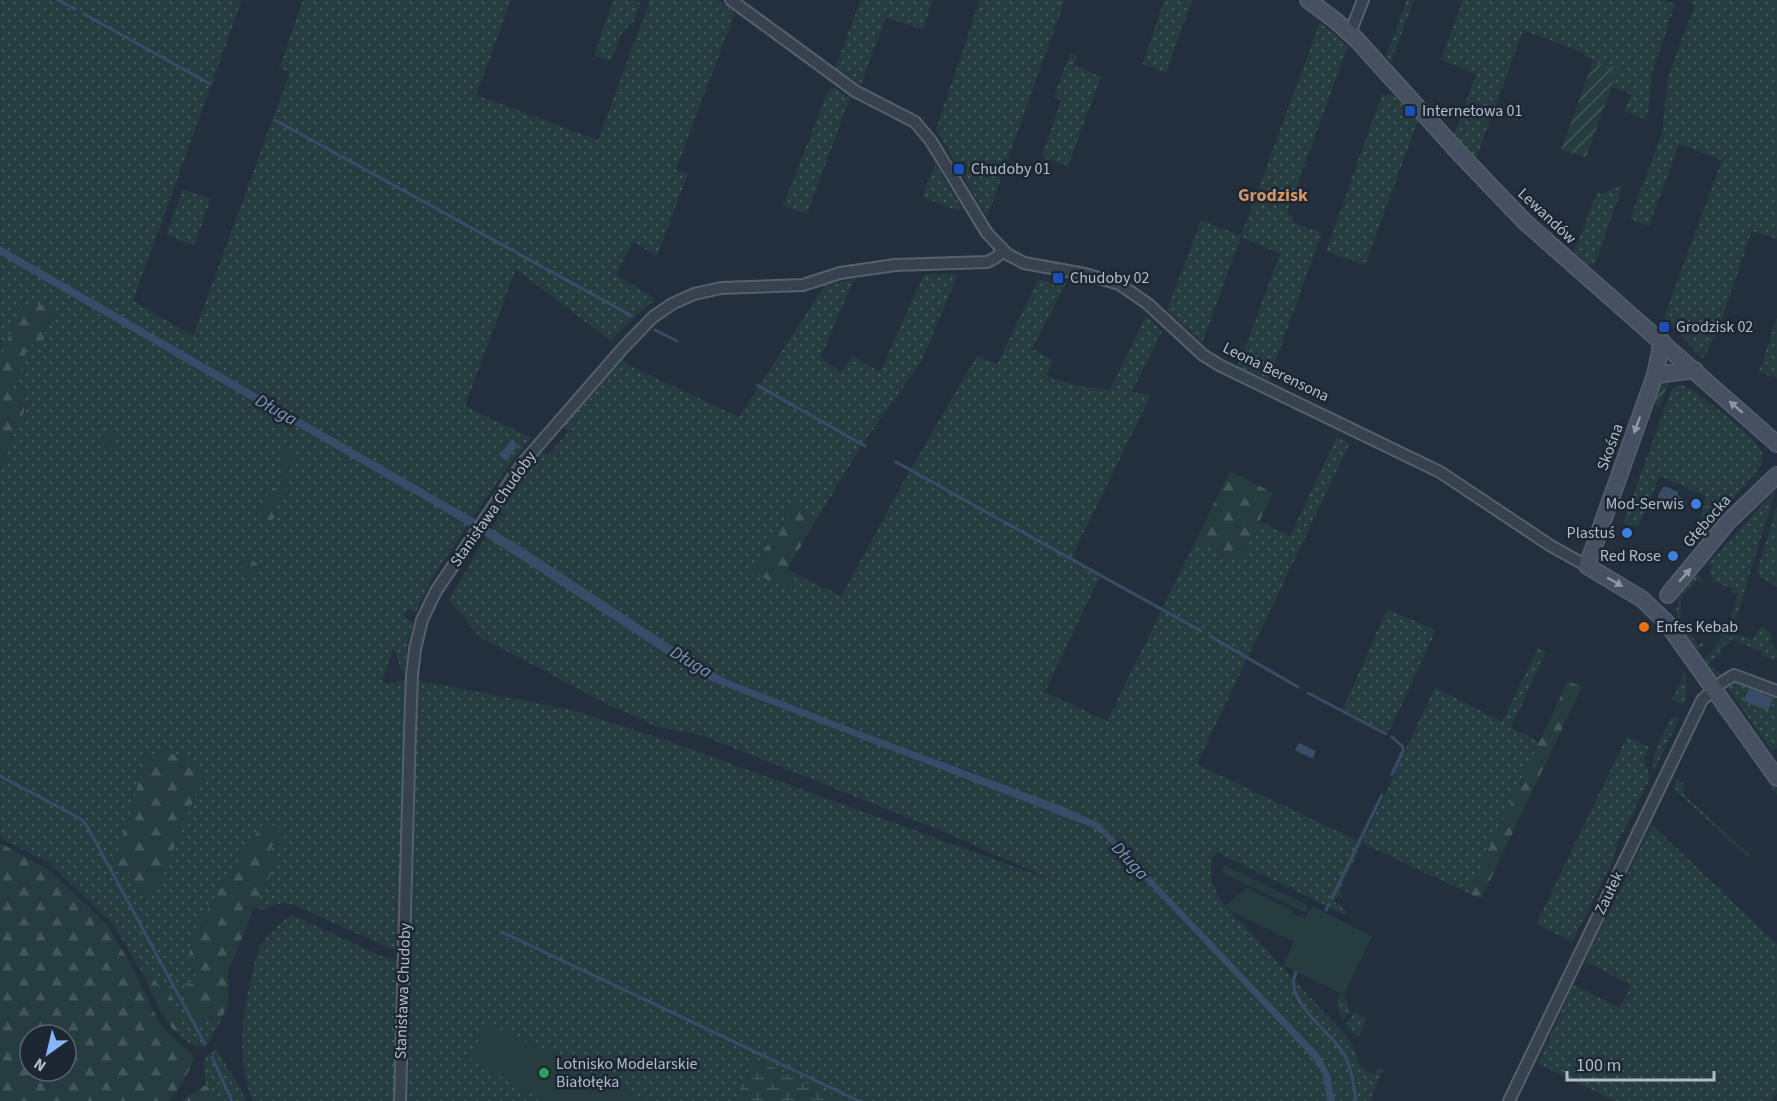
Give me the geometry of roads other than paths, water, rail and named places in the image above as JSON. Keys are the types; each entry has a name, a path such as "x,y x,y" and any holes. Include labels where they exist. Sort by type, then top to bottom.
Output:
{"street":[{"name":"Leona Berensona","path":"731,0 855,91 915,122 931,141 987,233 1003,250 1024,263 1085,274 1119,284 1148,304 1203,355 1221,366 1440,472 1551,546 1642,599 1666,622 1777,778"},
{"name":"Lewandów","path":"1308,0 1350,33 1451,145 1526,222 1777,444"},
{"path":"1350,33 1363,0"},
{"name":"Stanisława Chudoby","path":"400,1101 412,670 418,633 430,601 522,464 624,347 653,317 672,304 706,290 803,285 840,273 884,266 987,262 1003,250"},
{"name":"Skośna","path":"1587,566 1655,375 1662,341"},
{"path":"1655,375 1695,370"},
{"name":"Głębocka","path":"1668,595 1728,522 1777,475"},
{"path":"1642,599 1668,595 1666,622"},
{"path":"1714,688 1734,675 1777,691"},
{"name":"Zaułek","path":"1509,1101 1696,712 1702,700 1714,688"}],"water":[{"name":"Długa","path":"0,246 520,546 726,679 1064,807 1099,823 1319,1054 1330,1075 1335,1101 1327,1101 1323,1075 1314,1060 1102,834 1091,827 713,682 468,525 0,255"},
{"path":"512,440 518,445 506,461 499,455"},
{"path":"1663,487 1678,492 1678,496 1687,501 1684,510 1676,510 1667,501 1659,500 1658,496"},
{"path":"1749,688 1773,698 1768,711 1744,701"},
{"path":"1299,743 1316,751 1313,759 1295,750"}],"waterway":[{"path":"58,0 75,9"},
{"path":"84,14 210,84"},
{"path":"275,120 632,316"},
{"path":"655,330 677,341"},
{"path":"757,385 865,446"},
{"path":"896,462 1201,631"},
{"path":"1210,636 1298,687"},
{"path":"1308,693 1386,734"},
{"path":"1392,737 1403,747 1403,751 1392,774"},
{"path":"0,776 81,819 86,824 205,1044"},
{"path":"1332,898 1382,795"},
{"path":"1326,910 1329,904"},
{"path":"502,932 859,1101"},
{"path":"1296,972 1294,983 1296,994 1310,1016 1339,1046 1345,1056 1351,1072 1356,1101"},
{"path":"212,1057 232,1101"}],"place":[{"name":"Internetowa 01","path":"1410,111"},
{"name":"Chudoby 01","path":"959,169"},
{"name":"Chudoby 02","path":"1058,278"},
{"name":"Grodzisk 02","path":"1664,327"},
{"name":"Mod-Serwis","path":"1696,504"},
{"name":"Plastuś","path":"1627,533"},
{"name":"Red Rose","path":"1673,556"},
{"name":"Enfes Kebab","path":"1644,627"},
{"name":"Lotnisko Modelarskie Białołęka","path":"544,1073"}],"district":[{"name":"Grodzisk","path":"1273,195"}]}
